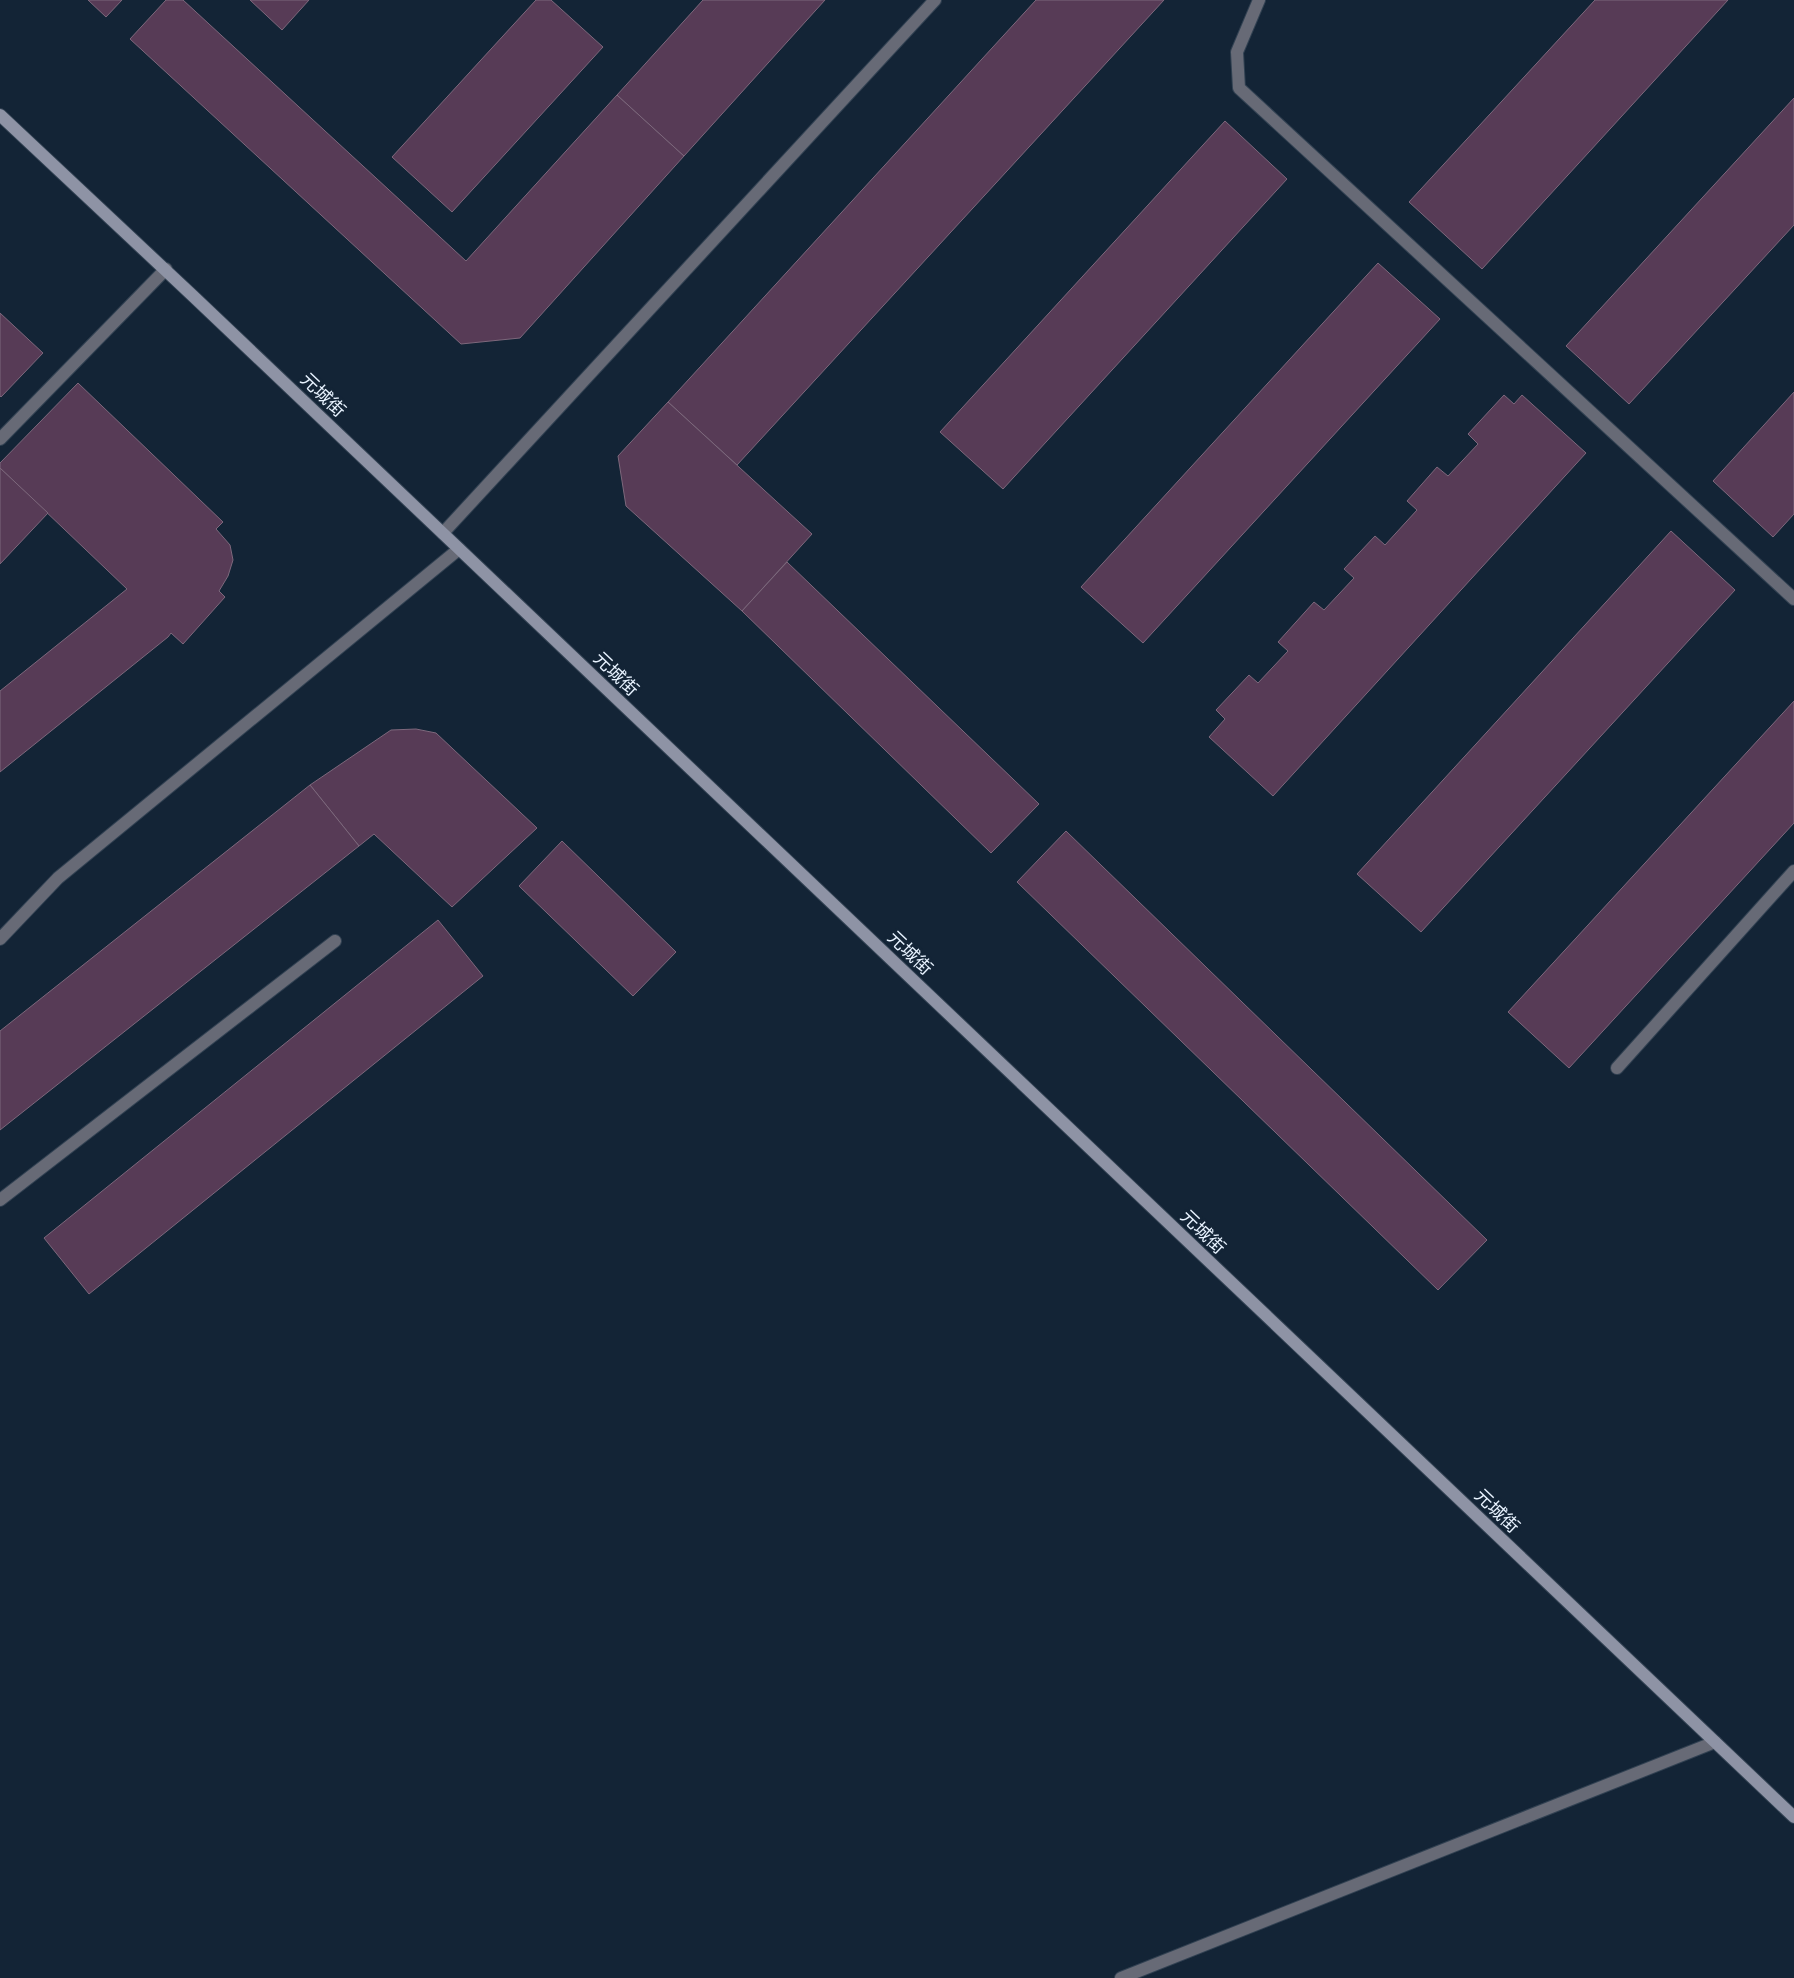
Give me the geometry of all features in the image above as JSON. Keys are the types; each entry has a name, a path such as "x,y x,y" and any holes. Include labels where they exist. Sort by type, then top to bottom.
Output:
{"street":[{"path":"443,533 935,0"},
{"path":"1259,0 1237,52 1239,88 1794,600"},
{"name":"元城街","path":"0,115 166,269 1794,1817"},
{"path":"0,439 166,269"},
{"path":"0,940 58,878 460,549"},
{"path":"1617,1068 1794,871"},
{"path":"0,1200 335,941"},
{"path":"1121,1978 1715,1742"}],"building":[{"path":"88,0 122,0 106,17"},
{"path":"166,0 183,0 466,261 617,95 684,156 520,338 461,344 130,39"},
{"path":"250,0 309,0 282,30"},
{"path":"536,0 551,0 603,47 452,212 392,157"},
{"path":"703,0 825,0 684,156 617,95"},
{"path":"1036,0 1164,0 737,465 668,402"},
{"path":"1595,0 1728,0 1482,269 1409,202"},
{"path":"1794,98 1794,225 1629,404 1566,346"},
{"path":"1225,121 1287,179 1003,489 940,432"},
{"path":"1378,263 1440,319 1143,643 1081,587"},
{"path":"0,313 43,353 1,397 0,396"},
{"path":"78,383 223,522 216,529 230,545 233,560 228,576 219,591 225,597 183,644 171,633 0,772 0,691 127,589 0,468 0,463"},
{"path":"1794,392 1794,514 1773,537 1713,481"},
{"path":"1504,395 1514,404 1522,395 1586,453 1273,796 1209,737 1225,719 1216,710 1249,675 1258,683 1288,651 1278,642 1314,602 1324,610 1354,578 1344,569 1375,536 1385,545 1417,510 1407,501 1437,467 1448,476 1478,444 1468,434"},
{"path":"668,402 812,534 742,611 626,506 618,456"},
{"path":"0,468 48,513 0,564"},
{"path":"1671,531 1735,590 1421,932 1357,874"},
{"path":"787,562 1039,804 991,853 742,611"},
{"path":"1794,701 1794,823 1569,1068 1508,1012"},
{"path":"416,729 436,733 537,828 452,907 374,834 359,846 310,785 391,730"},
{"path":"310,785 359,846 0,1130 0,1031"},
{"path":"1066,831 1487,1240 1438,1290 1017,882"},
{"path":"562,841 676,952 633,996 519,886"},
{"path":"438,920 483,976 89,1294 44,1238"}]}
